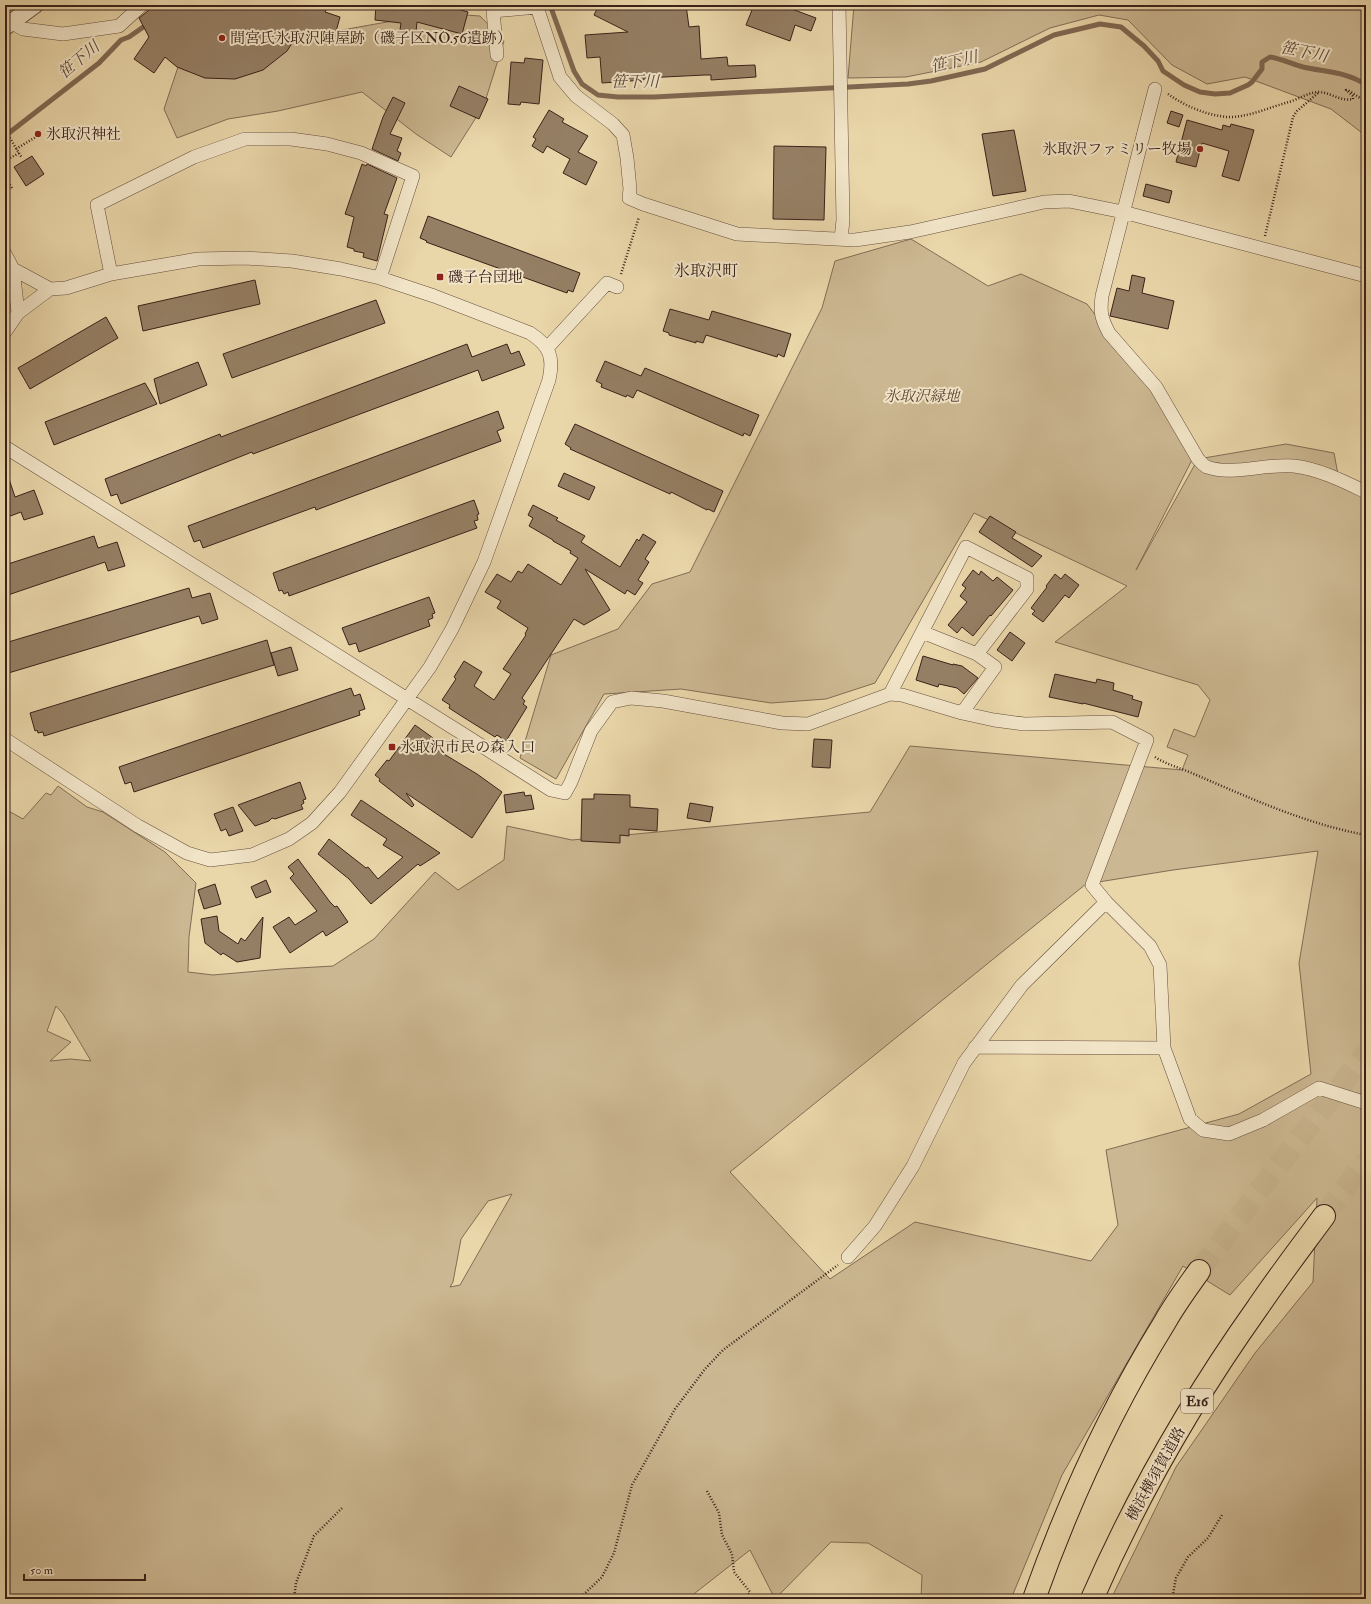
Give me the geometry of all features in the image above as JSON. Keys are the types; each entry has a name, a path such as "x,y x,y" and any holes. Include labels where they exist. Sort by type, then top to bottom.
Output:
{"highway":[{"name":"横浜横須賀道路","path":"1092,1599 1144,1491 1200,1395 1257,1307 1324,1216"},
{"path":"1034,1599 1051,1552 1096,1448 1134,1374 1165,1321 1199,1271"}],"street":[{"path":"7,23 35,5"},
{"path":"7,23 23,30 63,34 119,26 142,5"},
{"path":"839,5 843,220 841,239"},
{"path":"497,55 493,11 537,6 560,77 576,96 613,124 623,135 630,190 628,198 737,234 855,240 910,232 1044,202 1069,201 1123,212 1366,276"},
{"path":"1155,89 1102,296 1100,312 1103,322 1109,333 1156,387 1198,459 1206,467 1231,470 1292,466 1307,468 1366,492"},
{"path":"111,274 97,205 194,157 245,139 291,140 327,144 361,153 413,176 380,278"},
{"path":"5,254 14,269 18,313"},
{"path":"5,739 138,826 187,853 210,860 252,856 289,839 312,823 340,792 406,698 430,667 452,629 484,562 549,380 552,366 547,348 542,341 530,333 434,296 380,278 341,269 299,262 245,258 198,259 111,274 66,288 50,289 14,269"},
{"path":"547,348 607,283 617,287"},
{"path":"5,332 18,313 50,289"},
{"path":"5,447 552,790 565,793 571,782 591,731 612,702 631,698 663,701 782,723 808,724 890,694 962,713 994,720 1024,724 1112,722 1147,740 1092,885 1106,902 1150,946 1160,965 1164,1048 1190,1118 1203,1130 1229,1134 1262,1120 1319,1088 1366,1103"},
{"path":"890,694 966,547 1027,578 1027,588 977,654"},
{"path":"922,632 977,654 996,668 962,713"},
{"path":"848,1257 875,1226 913,1166 964,1063 975,1047 1022,985 1106,902"},
{"path":"975,1047 1164,1048"}],"path":[{"path":"1155,89 1160,89 1180,103 1191,108 1227,117 1247,114 1318,92 1327,93 1348,100 1353,99 1353,96 1346,90 1348,90 1366,102"},
{"path":"1262,248 1293,117 1297,111 1318,92"},
{"path":"5,130 22,158"},
{"path":"16,149 38,135"},
{"path":"5,161 19,153"},
{"path":"5,177 12,188"},
{"path":"617,287 643,204"},
{"path":"1161,760 1224,788 1279,810 1316,822 1366,835"},
{"path":"579,1599 602,1577 614,1552 632,1485 674,1409 705,1369 723,1350 848,1257"},
{"path":"706,1491 718,1513 722,1535 732,1554 734,1572 750,1592 746,1599"},
{"path":"294,1599 296,1583 314,1536 342,1508"},
{"path":"1172,1599 1176,1578 1188,1557 1208,1538 1222,1515"},
{"path":"1364,1599 1366,1593"}],"green space":[{"path":"854,5 1366,5 1366,136 1331,109 1245,77 1207,84 1172,65 1128,20 1099,15 1050,28 981,62 906,77 848,78"},
{"path":"437,13 480,16 504,41 484,105 451,157 416,134 362,92 278,111 228,119 177,138 164,109 178,67 225,51"},
{"name":"氷取沢緑地","path":"911,239 988,286 1021,274 1087,304 1198,448 1136,570 1198,459 1286,444 1334,453 1339,480 1366,483 1366,1599 1111,1599 1176,1467 1255,1353 1313,1282 1317,1198 1230,1295 1183,1266 1062,1475 1011,1599 921,1599 922,1575 868,1543 831,1542 775,1599 750,1550 690,1597 690,1599 5,1599 5,809 23,819 46,793 51,795 58,786 87,807 103,812 165,852 196,883 189,937 188,972 213,975 333,966 374,939 435,872 458,890 504,860 507,826 572,840 870,812 910,746 1182,770 1188,755 1167,747 1174,729 1195,737 1210,700 1198,685 1055,642 1127,586 974,513 875,683 826,699 771,703 681,689 604,694 556,779 520,758 551,655 618,629 652,584 690,572 822,308 835,261","holes":["1318,851 1299,963 1311,1074 1239,1114 1106,1150 1118,1225 1091,1261 915,1222 830,1279 730,1172 1086,884 1173,870","56,1006 63,1014 91,1061 70,1059 50,1061 71,1042 47,1031","512,1194 460,1285 450,1287 453,1282 461,1239 488,1201"]}],"building":[{"name":"間宮氏氷取沢陣屋跡（磯子区NO.56遺跡）","path":"150,5 310,5 326,10 325,12 340,17 334,39 331,38 330,42 299,32 287,51 263,70 235,79 205,78 177,67 165,57 154,73 134,59 149,37 139,18 148,11"},
{"path":"376,5 444,5 468,12 462,34 417,22 416,32 400,30 401,23 375,20"},
{"path":"599,5 686,5 689,27 699,26 701,59 727,57 728,66 755,65 756,77 711,80 711,75 705,75 644,78 644,80 602,83 600,57 587,58 585,35 628,32 594,15"},
{"path":"754,5 781,5 816,18 811,31 795,25 790,41 746,25"},
{"path":"525,58 543,60 539,104 521,102 520,105 508,104 511,62 524,63"},
{"path":"459,86 488,99 479,119 450,106"},
{"path":"393,97 405,103 390,134 402,138 397,151 401,153 398,161 372,149 383,117"},
{"path":"549,110 564,119 562,122 588,136 578,152 597,162 586,185 563,173 570,159 547,146 543,153 532,146 536,139 533,137"},
{"path":"1171,111 1183,115 1179,127 1167,123"},
{"path":"1187,120 1222,130 1223,125 1230,127 1231,124 1254,130 1239,181 1222,176 1229,151 1202,143 1196,167 1176,162"},
{"path":"1014,130 1026,191 993,196 982,134"},
{"path":"774,146 826,147 824,220 773,219"},
{"name":"氷取沢神社","path":"32,156 44,174 26,186 14,167"},
{"path":"362,164 366,166 367,164 397,178 384,214 388,215 377,261 363,257 364,253 354,251 354,249 347,247 354,217 345,214"},
{"path":"1146,184 1172,191 1169,203 1143,196"},
{"path":"428,216 580,273 573,292 568,290 567,293 426,242 427,241 420,238"},
{"path":"1132,275 1145,278 1142,293 1174,301 1168,329 1110,316 1117,288 1129,291"},
{"path":"255,280 260,304 143,331 138,306"},
{"path":"376,300 385,323 232,378 223,354"},
{"path":"670,309 709,320 712,311 791,334 784,357 778,354 777,357 706,335 703,343 696,341 696,343 669,335 669,333 663,331"},
{"path":"106,317 118,338 30,389 18,368"},
{"path":"467,344 472,357 507,344 511,354 519,351 525,365 482,381 478,370 253,454 252,452 121,504 117,494 111,496 105,479 220,434 221,437"},
{"path":"605,361 641,376 645,368 759,415 750,436 744,433 743,436 637,390 633,398 627,395 626,397 601,387 602,384 596,381"},
{"path":"198,362 207,385 160,404 154,379"},
{"path":"145,383 157,404 54,445 45,422"},
{"path":"498,411 504,428 497,431 501,441 316,510 315,507 203,548 200,540 194,542 188,526"},
{"path":"575,424 723,491 714,512 570,449 571,448 565,444"},
{"path":"5,473 7,473 15,497 34,490 43,514 24,520 21,512 5,518"},
{"path":"564,473 595,487 589,500 558,486"},
{"path":"474,500 479,514 477,515 478,520 474,521 477,528 289,596 288,592 284,594 282,590 279,591 273,573"},
{"path":"533,505 558,518 556,520 585,536 581,542 620,567 637,539 639,541 643,534 656,542 645,559 649,562 638,580 643,583 635,595 627,590 625,594 585,569 610,610 584,625 574,619 522,698 525,701 523,704 527,707 506,741 497,735 495,737 463,717 449,708 450,705 442,700 456,679 454,677 464,661 482,672 474,686 494,700 511,674 503,669 526,635 525,634 528,628 497,608 501,601 485,592 497,574 511,582 518,571 522,573 528,564 561,585 578,558 570,553 571,551 529,526 533,518 528,515"},
{"path":"990,516 1016,532 1012,538 1042,556 1032,567 979,532"},
{"path":"94,536 98,548 117,542 125,566 108,571 105,562 5,596 5,565"},
{"path":"973,570 979,575 981,571 993,581 997,577 1013,590 973,636 962,627 957,633 948,625 967,602 960,596 966,588 962,585"},
{"path":"1055,574 1061,579 1065,574 1079,585 1069,598 1065,595 1043,622 1032,614 1035,611 1031,608"},
{"path":"189,588 192,598 210,593 218,619 202,624 199,616 5,674 5,643"},
{"path":"429,597 435,613 432,614 433,618 428,620 430,626 359,652 356,643 349,645 342,628"},
{"path":"1010,632 1025,643 1012,661 997,650"},
{"path":"267,640 274,665 44,736 43,732 38,733 37,730 35,731 30,713"},
{"path":"291,647 298,670 278,676 271,653"},
{"path":"923,656 953,665 962,666 978,678 964,694 957,688 939,684 938,687 916,680"},
{"path":"1055,674 1096,683 1097,679 1114,683 1113,690 1133,696 1132,699 1142,702 1138,717 1083,703 1049,697"},
{"path":"351,688 354,696 360,694 365,709 359,711 360,715 134,792 131,782 125,784 119,767"},
{"path":"415,725 433,738 429,745 477,774 502,792 472,838 406,793 414,805 412,807 379,781 380,779 375,775 387,760 389,761"},
{"path":"814,739 832,740 830,768 812,767"},
{"path":"300,782 306,799 303,800 304,803 301,805 303,809 275,819 272,818 269,821 255,826 238,805"},
{"path":"524,792 525,796 531,795 534,809 506,813 504,795"},
{"path":"594,794 630,795 630,807 658,809 657,831 629,829 629,836 620,835 620,843 581,841 582,799 594,799"},
{"path":"361,800 440,853 420,866 418,864 371,904 349,879 318,854 329,839 366,868 368,867 378,879 403,857 383,845 387,839 351,815"},
{"path":"690,803 713,807 710,822 687,818"},
{"path":"233,807 243,831 229,836 226,829 221,831 214,814"},
{"path":"298,859 330,902 335,907 337,906 348,922 326,936 323,931 290,953 273,927 289,917 295,925 317,911 290,878 294,874 288,867"},
{"path":"266,880 271,892 256,898 251,887"},
{"path":"215,884 221,904 204,909 198,890"},
{"path":"217,916 219,931 238,944 241,938 245,941 263,917 260,958 237,962 223,953 221,955 205,943 201,919"}],"waterway":[{"name":"笹下川","path":"550,5 574,71 582,84 598,95 618,97 654,97 908,84 931,81 985,69 1054,35 1100,24 1121,27 1144,46 1158,61 1163,71 1184,85 1200,92 1215,94 1230,93 1248,85 1262,69 1262,62 1270,57 1303,67 1352,77 1366,85"},
{"name":"笹下川","path":"5,136 99,63 121,40 129,37 149,23"}],"tunnel":[{"path":"1199,1271 1261,1188 1366,1053"},
{"path":"1324,1216 1366,1160"}],"place":[{"name":"間宮氏氷取沢陣屋跡（磯子区NO.56遺跡）","path":"222,38"},
{"name":"氷取沢神社","path":"38,134"},
{"name":"氷取沢ファミリー牧場","path":"1200,149"},
{"name":"磯子台団地","path":"440,277"},
{"name":"氷取沢市民の森入口","path":"392,747"}],"district":[{"name":"氷取沢町","path":"706,271"}]}
